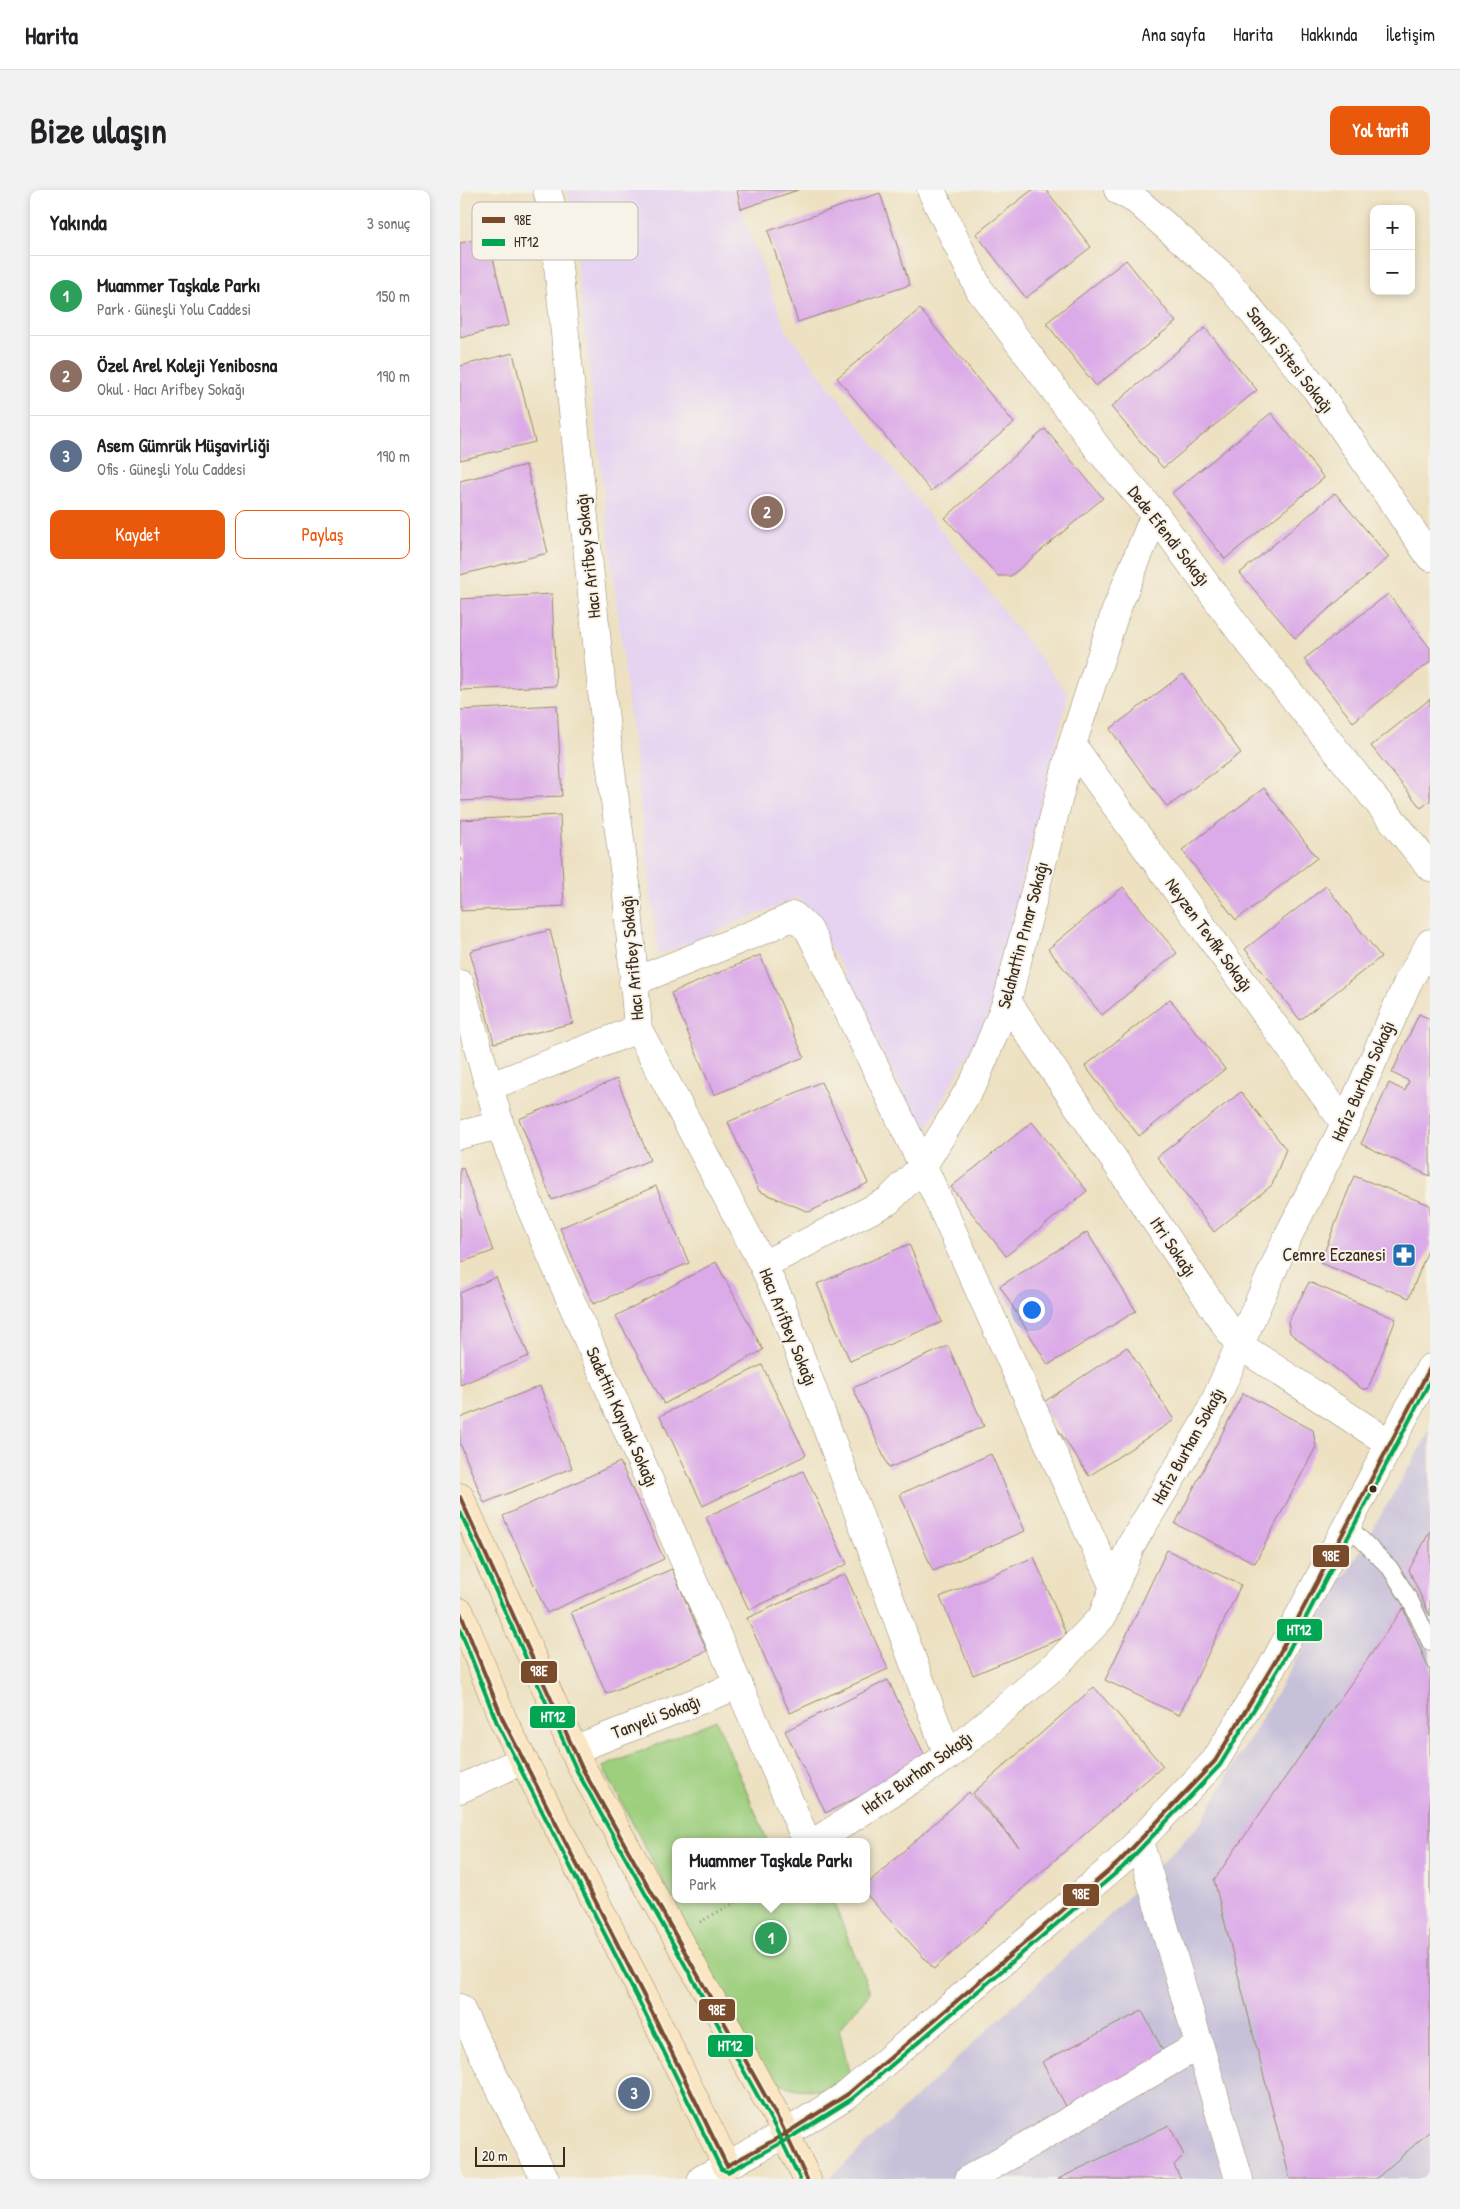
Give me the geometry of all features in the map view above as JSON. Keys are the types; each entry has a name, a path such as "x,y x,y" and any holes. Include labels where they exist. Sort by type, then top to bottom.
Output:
{"main road":[{"path":"460,1497 573,1750 786,2134 807,2179"},
{"path":"460,1612 503,1720 651,2010 727,2166"}],"street":[{"name":"Dede Efendi Sokağı","path":"931,190 979,289 1100,451 1155,514 1240,631 1430,867"},
{"name":"Sanayi Sitesi Sokağı","path":"1118,190 1136,200 1222,275 1316,389 1430,557"},
{"name":"Hacı Arifbey Sokağı","path":"557,260 607,740 626,884 638,1029 764,1265 780,1301 948,1756"},
{"name":"Selahattin Pınar Sokağı","path":"764,1265 888,1201 922,1166 975,1080 1007,1001 1072,745 1116,610 1155,514"},
{"name":"Neyzen Tevfik Sokağı","path":"1072,745 1345,1124"},
{"path":"633,982 794,916 809,930 922,1166 1114,1588"},
{"name":"Hafız Burhan Sokağı","path":"821,1838 948,1756 1057,1664 1102,1617 1131,1546 1207,1419 1286,1240 1345,1124 1408,982 1430,943"},
{"name":"Sadettin Kaynak Sokağı","path":"460,984 491,1086 500,1124 530,1207 805,1838"},
{"name":"Itri Sokağı","path":"1007,1001 1239,1345 1389,1443"},
{"path":"491,1086 638,1029"},
{"path":"460,1135 500,1124"},
{"path":"702,2179 786,2134 848,2094 1119,1862 1215,1761 1276,1660 1430,1368"},
{"name":"Tanyeli Sokağı","path":"573,1750 739,1685"},
{"path":"460,1789 523,1760"},
{"path":"1139,1841 1240,2179"},
{"path":"460,2008 545,2179"},
{"path":"969,2179 1199,2044"}],"lane":[{"path":"1347,1525 1390,1568 1410,1600 1430,1642"}],"path":[{"path":"676,1936 734,1903"}],"shaded area":[{"path":"568,190 734,190 786,331 1068,694 987,1019 923,1136 844,970 799,897 658,955 576,260 638,260 638,202 569,202"},
{"path":"1430,1431 1430,2179 833,2179 832,2176 1111,1914 1200,1824"}],"green space":[{"path":"716,1720 766,1838 672,1838 672,1898 603,1767"},
{"path":"674,1903 834,1903 870,1992 839,2029 851,2080 837,2091 797,2089 768,2081"}],"building":[{"path":"737,190 798,190 741,209"},
{"path":"1032,190 1046,190 1091,247 1026,298 976,234"},
{"path":"880,193 910,285 798,322 768,231"},
{"path":"472,240 472,260 493,260 509,325 460,338 460,243"},
{"path":"1126,260 1176,322 1096,386 1046,323"},
{"path":"920,309 1014,423 931,491 837,378"},
{"path":"1205,328 1257,390 1163,468 1111,407"},
{"path":"513,353 535,442 460,460 460,366"},
{"path":"1271,413 1324,478 1225,559 1172,493"},
{"path":"1045,429 1103,498 1011,576 998,576 945,518"},
{"path":"526,465 548,553 460,575 460,481"},
{"path":"1335,493 1389,557 1295,638 1240,573"},
{"path":"552,594 556,686 460,690 460,599"},
{"path":"1388,594 1430,648 1430,662 1353,722 1304,659"},
{"path":"1183,674 1241,753 1167,807 1110,729"},
{"path":"1430,699 1430,801 1421,808 1371,746"},
{"path":"557,705 562,796 460,801 460,710"},
{"path":"1264,788 1317,858 1236,920 1182,850"},
{"path":"560,815 564,906 461,911 460,820"},
{"path":"1326,886 1381,957 1300,1020 1245,949"},
{"path":"1123,887 1177,953 1102,1015 1048,949"},
{"path":"550,930 573,1023 494,1043 470,951"},
{"path":"760,955 804,1057 714,1095 671,993"},
{"path":"1170,999 1225,1069 1139,1136 1085,1066"},
{"path":"1419,1014 1430,1019 1430,1176 1361,1144 1389,1083 1405,1091 1409,1081 1392,1073"},
{"path":"617,1079 650,1160 552,1200 519,1119"},
{"path":"821,1082 868,1183 809,1212 759,1191 728,1122"},
{"path":"1241,1092 1286,1149 1272,1185 1214,1232 1157,1157"},
{"path":"1032,1122 1087,1191 1006,1256 951,1187"},
{"path":"463,1168 493,1251 460,1263 460,1169"},
{"path":"1354,1176 1430,1205 1430,1245 1409,1298 1320,1263"},
{"path":"656,1186 689,1263 593,1304 560,1228"},
{"path":"1087,1232 1136,1311 1048,1365 1000,1286"},
{"path":"909,1244 942,1322 850,1361 817,1284"},
{"path":"716,1262 763,1350 664,1404 616,1316"},
{"path":"496,1277 529,1356 460,1385 460,1293"},
{"path":"1309,1282 1396,1319 1368,1389 1362,1389 1290,1333 1288,1322"},
{"path":"948,1346 984,1426 889,1468 853,1388"},
{"path":"1127,1347 1174,1420 1089,1476 1041,1404"},
{"path":"762,1365 806,1455 703,1506 660,1416"},
{"path":"540,1386 572,1468 484,1503 460,1443 460,1418"},
{"path":"1243,1393 1313,1430 1316,1447 1255,1563 1175,1524"},
{"path":"991,1454 1025,1531 933,1571 900,1494"},
{"path":"620,1462 664,1559 547,1613 503,1516"},
{"path":"803,1471 847,1564 749,1610 706,1517"},
{"path":"1430,1531 1430,1616 1409,1570"},
{"path":"1167,1550 1241,1585 1179,1715 1105,1680"},
{"path":"1034,1557 1067,1636 973,1675 940,1597"},
{"path":"672,1569 707,1651 606,1694 571,1612"},
{"path":"845,1574 888,1669 790,1713 747,1618"},
{"path":"1403,1608 1430,1671 1430,2131 1376,2179 1290,2179 1214,1880"},
{"path":"888,1680 928,1762 826,1813 785,1731"},
{"path":"1094,1687 1163,1766 1041,1872 934,1969 870,1898 870,1881 969,1792 1019,1847 973,1793"},
{"path":"1142,2011 1166,2056 1067,2108 1042,2062"},
{"path":"1169,2125 1184,2155 1174,2165 1181,2179 1058,2179"}],"transit line":[{"name":"98E","path":"460,1612 503,1720 651,2010 727,2166 785,2134 848,2094 1119,1862 1215,1761 1276,1660 1430,1368"},
{"name":"HT12","path":"460,1629 497,1723 645,2013 721,2169 728,2172 788,2139 852,2099 1123,1867 1220,1765 1282,1663 1430,1381"},
{"name":"98E","path":"460,1497 582,1768 781,2124 807,2179"},
{"name":"HT12","path":"460,1512 577,1771 775,2127 800,2179"}],"place":[{"name":"Özel Arel Koleji Yenibosna","path":"767,512"},
{"name":"Cemre Eczanesi","path":"1404,1255"},
{"name":"Muammer Taşkale Parkı","path":"771,1938"},
{"name":"Asem Gümrük Müşavirliği","path":"634,2093"}]}
